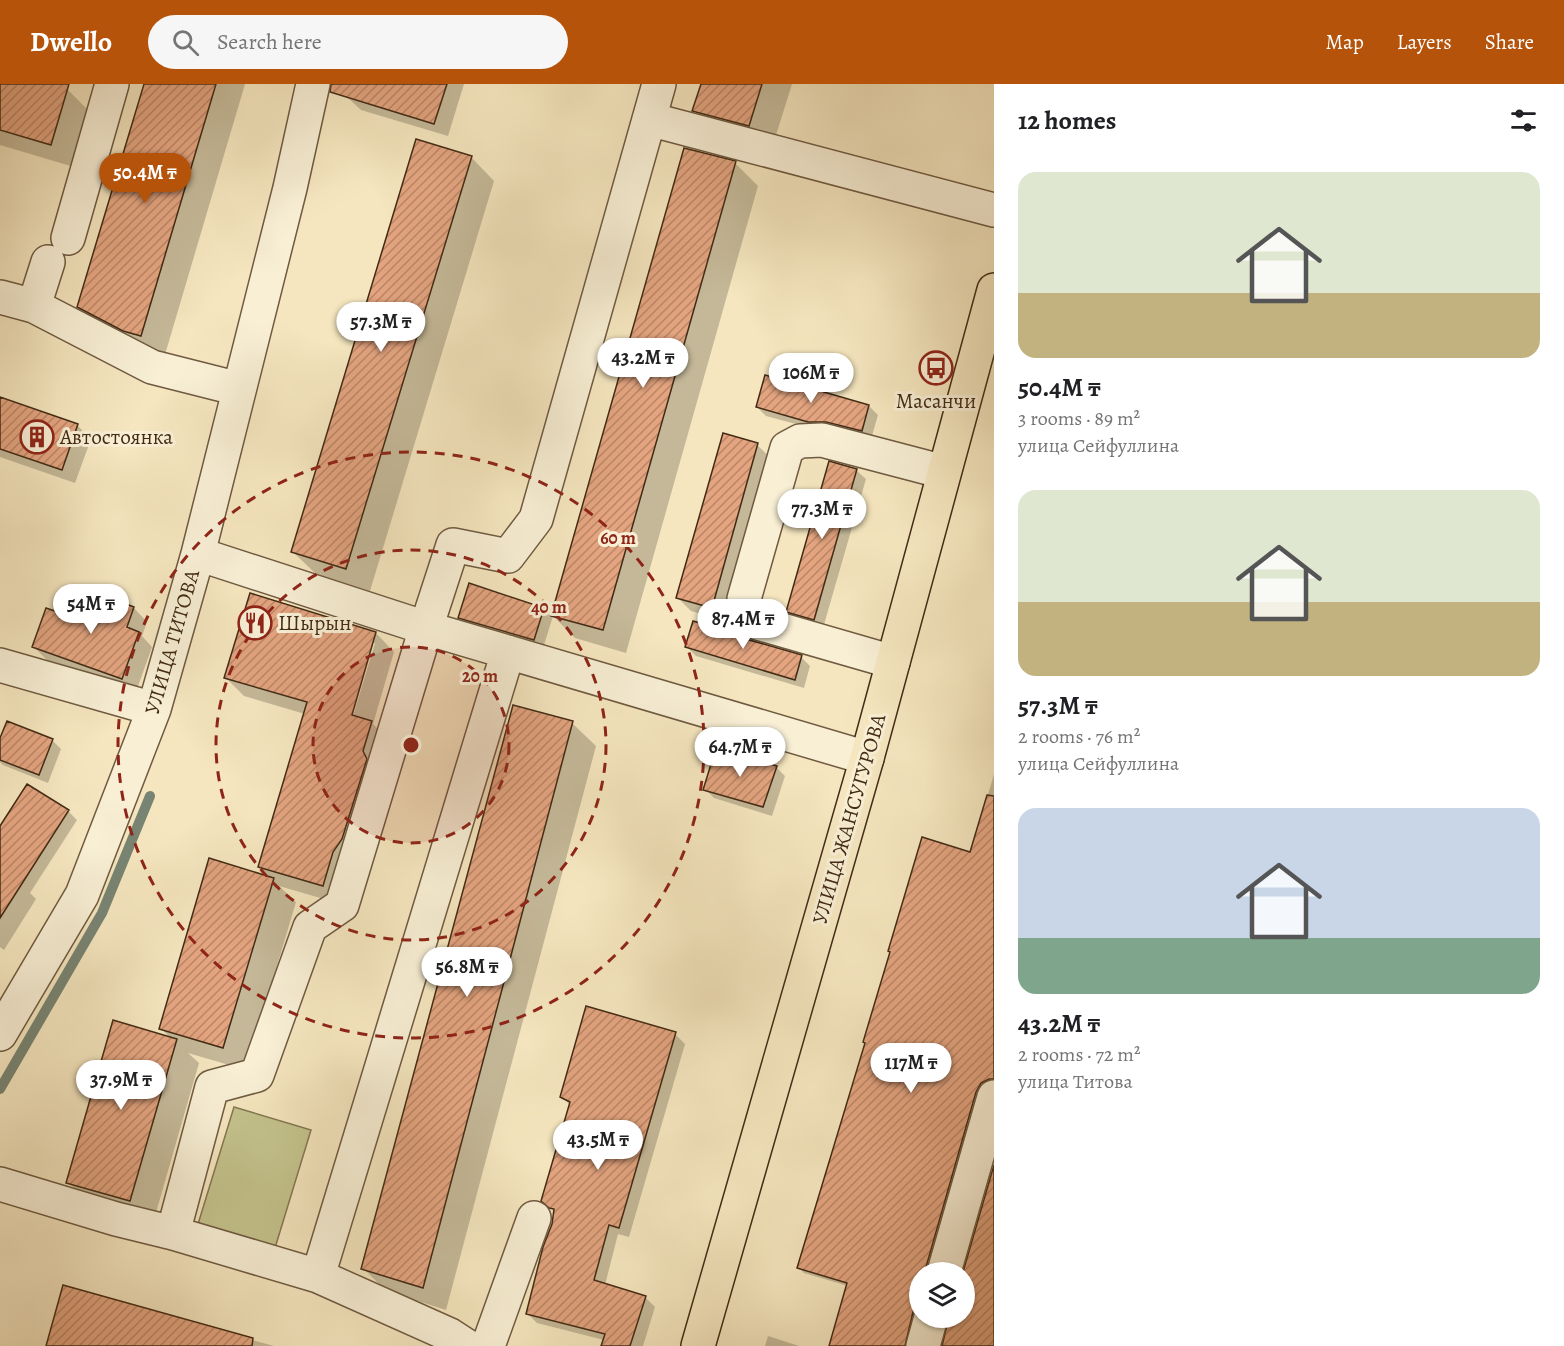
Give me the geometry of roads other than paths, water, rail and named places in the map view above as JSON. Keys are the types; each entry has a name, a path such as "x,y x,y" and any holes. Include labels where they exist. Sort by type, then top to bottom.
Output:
{"main road":[{"name":"УЛИЦА ЖАНСУГУРОВА","path":"698,1346 867,758 994,290"}],"street":[{"path":"34,306 58,250 112,84"},
{"path":"198,554 314,84"},
{"path":"173,1233 212,1087 257,1075 310,927 342,904 453,545 508,555 536,519 659,84"},
{"path":"649,119 994,210"},
{"path":"0,297 34,306 152,368 239,389"},
{"path":"893,662 751,621 745,611 744,599 787,448 800,441 822,440 944,472"},
{"name":"УЛИЦА ТИТОВА","path":"0,1034 82,895 154,709 198,554 426,628 867,758"},
{"path":"318,1276 508,652"},
{"path":"0,665 154,709"},
{"path":"947,1262 994,1096"},
{"path":"0,1184 318,1276 450,1335 467,1346"},
{"path":"488,1346 534,1218"},
{"path":"923,1346 928,1328"}],"waterway":[{"path":"0,1089 102,913 150,796"}],"place":[{"name":"Масанчи","path":"936,368"},
{"name":"Автостоянка","path":"37,437"},
{"name":"Шырын","path":"255,623"}]}
